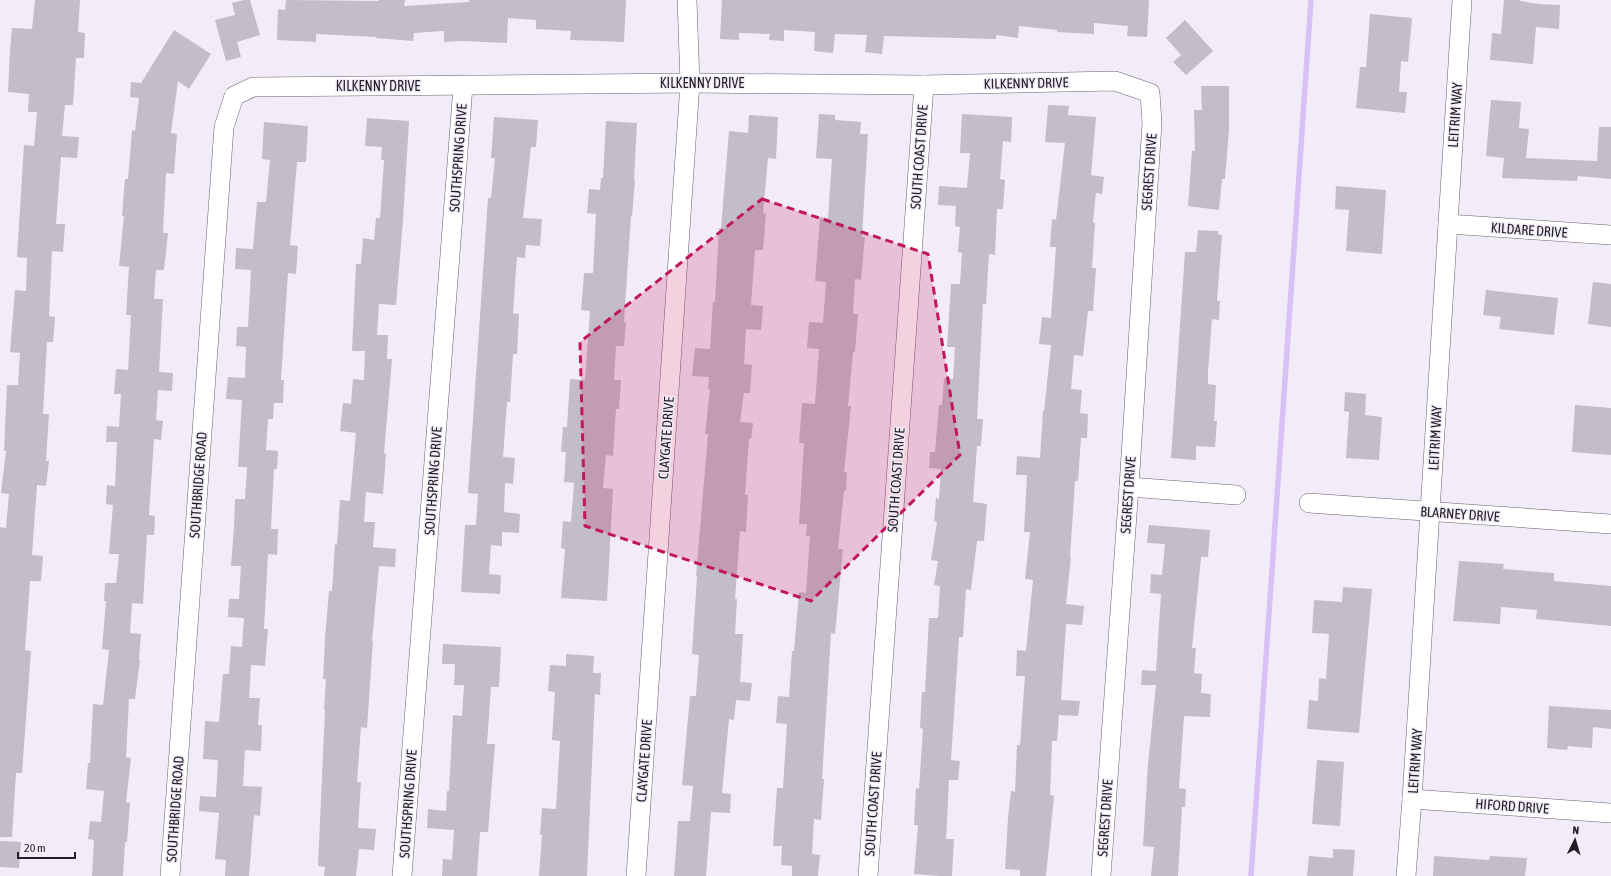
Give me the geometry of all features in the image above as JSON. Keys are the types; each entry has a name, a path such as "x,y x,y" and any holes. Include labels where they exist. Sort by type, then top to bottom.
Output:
{"street":[{"name":"CLAYGATE DRIVE","path":"636,876 690,83 687,0"},
{"name":"LEITRIM WAY","path":"1406,876 1462,0"},
{"name":"KILKENNY DRIVE","path":"234,96 253,87 690,83 924,85 1115,81 1150,93 1151,114"},
{"name":"SOUTH COAST DRIVE","path":"868,876 924,85"},
{"name":"SOUTHSPRING DRIVE","path":"402,876 463,86"},
{"name":"SOUTHBRIDGE ROAD","path":"170,876 224,127 234,96"},
{"name":"SEGREST DRIVE","path":"1101,876 1129,487 1152,123 1151,114"},
{"name":"KILDARE DRIVE","path":"1448,224 1611,236"},
{"path":"1129,487 1236,495"},
{"name":"BLARNEY DRIVE","path":"1308,504 1611,524"},
{"name":"HIFORD DRIVE","path":"1412,799 1611,813"}],"highlighted area":[{"path":"762,199 928,254 960,455 811,601 585,526 580,342"}],"building":[{"path":"35,0 80,0 78,32 85,33 84,58 76,58 73,105 65,105 62,136 79,137 77,158 61,157 56,224 65,224 63,252 52,251 49,316 55,317 53,342 47,342 43,414 49,414 46,461 49,461 46,486 37,485 32,555 43,556 41,581 30,581 25,650 31,651 22,773 16,773 12,837 0,837 0,527 6,528 9,494 1,493 6,451 4,451 7,385 18,385 20,353 10,352 15,290 26,291 27,258 17,257 24,145 34,146 37,112 28,112 29,94 8,92 12,28 32,29"},
{"path":"250,0 260,35 237,42 241,57 226,61 215,20 235,15 232,3"},
{"path":"286,0 405,0 404,6 469,2 469,0 626,0 624,42 570,40 571,31 536,29 536,20 508,18 507,43 461,41 444,42 444,31 414,33 413,41 376,37 316,34 316,42 277,40 278,9 285,10"},
{"path":"722,0 1149,0 1147,37 1127,36 1128,26 1094,23 1094,34 1057,32 1057,30 1019,26 1018,38 996,35 996,39 884,36 882,54 865,52 867,35 835,34 833,53 814,51 815,32 784,30 784,41 769,40 770,34 739,33 739,40 720,39"},
{"path":"1504,0 1520,0 1538,4 1560,5 1559,29 1536,27 1533,64 1490,60 1492,33 1501,34"},
{"path":"1370,14 1412,18 1408,62 1401,61 1399,92 1407,92 1405,113 1356,108 1360,67 1366,67"},
{"path":"1185,20 1213,51 1186,75 1173,62 1181,55 1166,38"},
{"path":"174,30 211,54 189,89 178,81 171,133 177,134 174,174 166,173 163,233 168,233 164,270 156,270 154,299 163,299 159,372 173,373 172,391 158,390 156,420 163,421 161,440 154,439 149,515 155,516 154,535 147,535 143,604 132,603 130,633 141,634 140,660 135,699 129,699 126,757 131,758 126,802 130,803 127,842 125,842 123,876 92,876 94,840 88,839 90,821 101,822 104,791 86,789 88,763 90,763 93,704 103,705 109,650 102,649 106,601 104,601 105,583 116,583 119,554 109,554 113,505 106,504 107,485 115,486 117,442 106,442 107,426 119,427 121,394 114,394 116,369 128,370 131,315 126,315 129,267 119,266 124,216 122,216 125,179 128,179 132,130 135,131 139,98 130,97 131,82 141,83"},
{"path":"1201,86 1229,86 1229,130 1225,179 1222,179 1219,210 1188,206 1192,151 1195,151 1194,110 1202,110"},
{"path":"1491,100 1521,102 1519,128 1529,129 1526,158 1597,161 1599,127 1611,127 1611,179 1578,176 1577,181 1502,178 1504,158 1486,156"},
{"path":"1048,105 1069,106 1068,115 1096,117 1091,175 1104,177 1102,194 1096,193 1093,222 1095,223 1092,268 1096,268 1093,311 1088,311 1083,356 1074,355 1071,389 1082,390 1080,413 1088,414 1087,438 1081,438 1078,481 1075,481 1071,557 1066,604 1084,606 1082,625 1066,624 1061,700 1080,701 1078,716 1059,715 1057,741 1052,741 1050,795 1054,796 1046,876 1020,876 1020,870 1005,869 1008,818 1011,791 1015,792 1017,745 1020,745 1025,676 1016,676 1017,650 1026,651 1033,580 1025,579 1030,532 1024,532 1027,475 1016,475 1017,456 1040,458 1043,411 1051,345 1039,344 1042,317 1051,318 1056,247 1050,247 1052,219 1056,220 1065,143 1045,142"},
{"path":"819,114 835,115 835,120 861,122 860,134 868,134 862,237 865,237 861,280 855,279 853,314 858,314 848,406 851,406 844,472 847,472 846,491 844,491 838,549 843,549 835,634 831,633 821,820 814,819 812,854 820,855 818,876 792,876 792,866 781,865 782,846 773,846 777,788 783,788 787,724 776,723 778,696 789,697 792,651 794,651 799,592 806,593 810,536 806,536 807,524 799,524 804,443 799,443 802,403 815,404 819,349 807,348 809,322 823,323 826,282 815,281 820,217 828,218 832,159 816,158"},
{"path":"962,114 1012,117 1011,142 1003,141 1000,179 1005,180 1003,209 997,209 995,255 989,254 986,304 983,304 977,419 983,419 981,446 977,446 973,502 987,504 984,541 977,541 971,590 966,589 963,637 959,637 951,760 960,761 958,780 949,780 946,839 954,839 952,876 940,876 914,874 918,825 914,825 916,788 919,789 923,729 920,728 922,692 925,692 929,618 938,618 940,586 934,585 938,561 931,560 937,522 934,521 936,498 939,499 941,469 929,468 930,452 935,452 939,405 942,405 944,378 953,379 955,347 947,347 951,284 960,284 962,253 958,252 960,227 955,226 956,206 938,205 939,186 967,188 970,153 960,153"},
{"path":"749,115 778,117 776,159 768,158 763,213 766,214 763,250 755,250 751,305 763,306 761,330 746,329 744,364 752,365 750,393 744,393 740,422 753,423 751,439 749,439 745,495 748,495 746,532 740,531 735,599 737,599 735,634 743,634 740,682 752,683 750,701 736,700 734,720 729,719 722,793 731,794 730,813 711,812 706,876 674,876 678,821 690,821 693,786 682,785 690,696 696,696 699,655 692,654 696,576 708,434 705,434 710,389 708,389 709,377 692,376 695,348 710,349 713,302 715,302 719,228 721,228 729,131 748,133"},
{"path":"494,117 538,120 536,147 531,147 523,218 542,219 540,246 526,245 525,258 517,257 513,313 519,314 517,354 513,354 510,402 507,402 503,457 515,458 513,484 505,483 504,512 520,514 519,533 502,532 502,546 491,545 489,574 501,575 500,594 461,592 465,525 476,525 478,494 468,493 488,198 491,198 495,158 491,158"},
{"path":"367,118 409,121 396,305 379,304 377,335 388,335 387,359 392,359 384,453 386,454 383,494 366,492 364,522 375,522 373,547 396,549 395,567 379,566 372,641 367,728 361,727 357,782 361,782 358,828 376,829 374,850 359,849 356,876 324,876 325,867 318,866 326,679 323,679 325,638 329,591 332,591 335,544 337,545 340,500 350,501 356,433 340,431 343,403 351,404 353,379 364,380 365,351 352,351 356,264 361,264 363,238 374,240 376,218 380,218 384,160 381,160 382,147 365,146"},
{"path":"606,121 637,123 635,180 631,216 624,322 626,322 624,346 616,346 614,380 621,380 619,409 616,409 613,456 606,455 603,488 613,489 607,601 561,598 565,549 561,548 563,521 571,522 574,483 564,482 566,452 561,452 563,427 567,427 570,379 585,380 590,311 581,310 584,273 593,273 596,214 587,213 589,189 600,190 601,178 603,178"},
{"path":"264,122 308,126 306,162 297,162 290,245 298,246 296,274 288,273 281,380 284,380 283,403 274,403 273,419 268,419 266,450 278,451 277,469 274,469 271,529 278,529 277,555 268,554 264,629 268,629 265,666 251,665 249,698 260,698 258,725 262,725 261,751 245,750 243,786 262,787 260,816 254,815 249,876 225,876 226,860 215,859 219,813 199,811 200,796 216,797 218,760 203,759 205,721 219,722 223,674 229,674 231,646 242,647 244,618 228,617 229,599 239,599 241,566 231,566 235,499 245,499 247,467 238,467 242,400 226,399 228,377 245,378 246,347 236,346 237,327 248,327 251,270 235,269 236,248 253,249 257,202 266,202 270,160 262,159"},
{"path":"1336,186 1386,190 1382,254 1346,251 1349,210 1335,209"},
{"path":"1198,230 1218,231 1218,234 1222,235 1217,301 1220,301 1219,320 1212,319 1208,372 1208,384 1216,385 1214,421 1217,421 1215,447 1196,446 1196,460 1171,458 1185,252 1196,252"},
{"path":"1593,282 1611,284 1611,327 1588,324"},
{"path":"1486,290 1558,298 1554,335 1499,329 1501,317 1483,315"},
{"path":"1345,392 1366,394 1365,415 1382,417 1379,460 1346,458 1349,412 1344,411"},
{"path":"1575,405 1611,408 1611,455 1572,452"},
{"path":"1149,525 1210,530 1208,557 1201,557 1192,648 1196,648 1194,673 1202,674 1201,693 1211,694 1210,717 1184,716 1179,788 1186,789 1185,807 1182,807 1178,876 1151,876 1154,847 1143,846 1148,764 1156,685 1141,685 1142,670 1156,671 1161,594 1150,593 1151,574 1162,575 1165,544 1147,543"},
{"path":"1459,561 1504,564 1503,569 1554,573 1554,581 1611,586 1611,626 1536,619 1537,610 1501,607 1500,624 1453,621"},
{"path":"1343,587 1372,589 1359,733 1307,729 1309,700 1318,701 1319,678 1326,679 1329,634 1312,633 1314,600 1342,602"},
{"path":"443,644 501,647 499,687 491,687 487,744 495,744 488,832 480,832 477,876 442,876 443,859 452,860 454,830 427,828 428,809 446,811 447,791 449,791 453,715 462,716 464,685 454,685 455,664 442,664"},
{"path":"566,654 594,656 593,673 601,673 600,695 595,694 587,876 539,876 542,808 556,809 560,741 552,740 555,692 548,691 550,665 566,666"},
{"path":"1549,706 1611,710 1611,729 1593,727 1592,748 1568,746 1567,750 1547,748"},
{"path":"1317,760 1344,762 1340,826 1312,824"},
{"path":"0,841 21,842 19,868 0,867"},
{"path":"1333,849 1355,850 1353,876 1307,876 1309,856 1333,858"},
{"path":"1434,856 1489,860 1490,856 1527,858 1525,876 1433,876"}],"waterway":[{"path":"1251,876 1311,0"}]}
